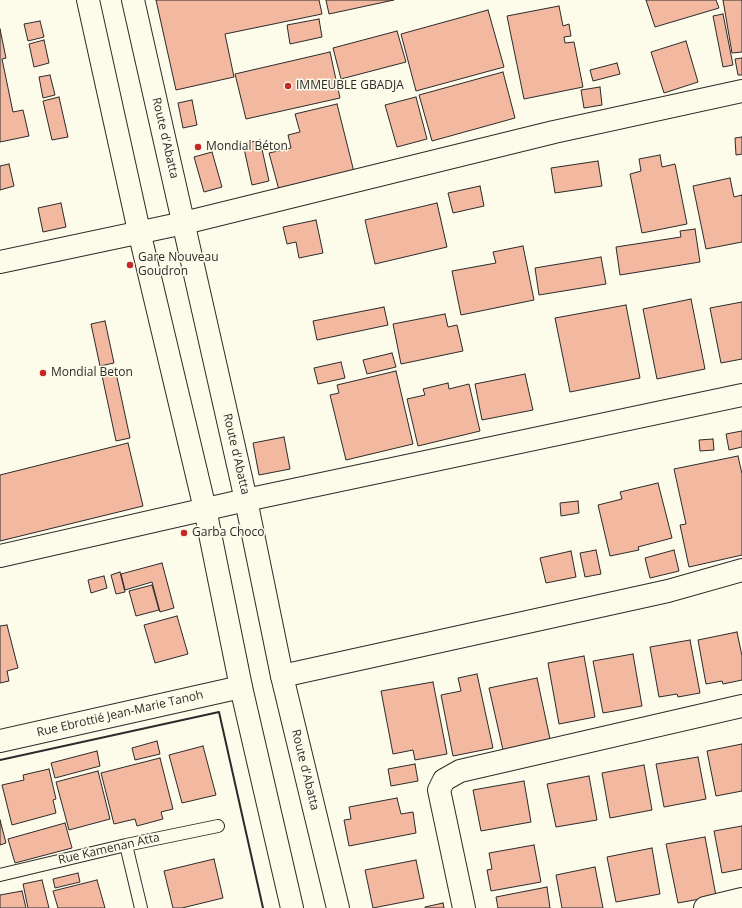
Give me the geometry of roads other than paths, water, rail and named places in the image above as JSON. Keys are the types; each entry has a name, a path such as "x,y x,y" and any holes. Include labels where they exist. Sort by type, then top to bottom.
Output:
{"street":[{"path":"88,0 139,231 205,509 241,687 292,908"},
{"name":"Route d'Abatta","path":"133,0 246,500 282,676 338,908"},
{"path":"0,262 139,231 184,223 547,134 742,90"},
{"path":"0,556 246,500 742,395"},
{"path":"282,676 661,592 742,570"},
{"name":"Rue Ebrottié Jean-Marie Tanoh","path":"0,741 241,687"},
{"path":"464,908 439,790 444,780 460,771 742,706"},
{"path":"705,908 742,899"}],"lane":[{"name":"Rue Kamenan Atta","path":"0,875 126,844 218,826"},
{"path":"126,844 141,908"}],"place":[{"name":"IMMEUBLE GBADJA","path":"288,86"},
{"name":"Mondial Béton","path":"198,147"},
{"name":"Gare Nouveau Goudron","path":"130,265"},
{"name":"Mondial Beton","path":"43,373"},
{"name":"Garba Choco","path":"184,533"}]}
